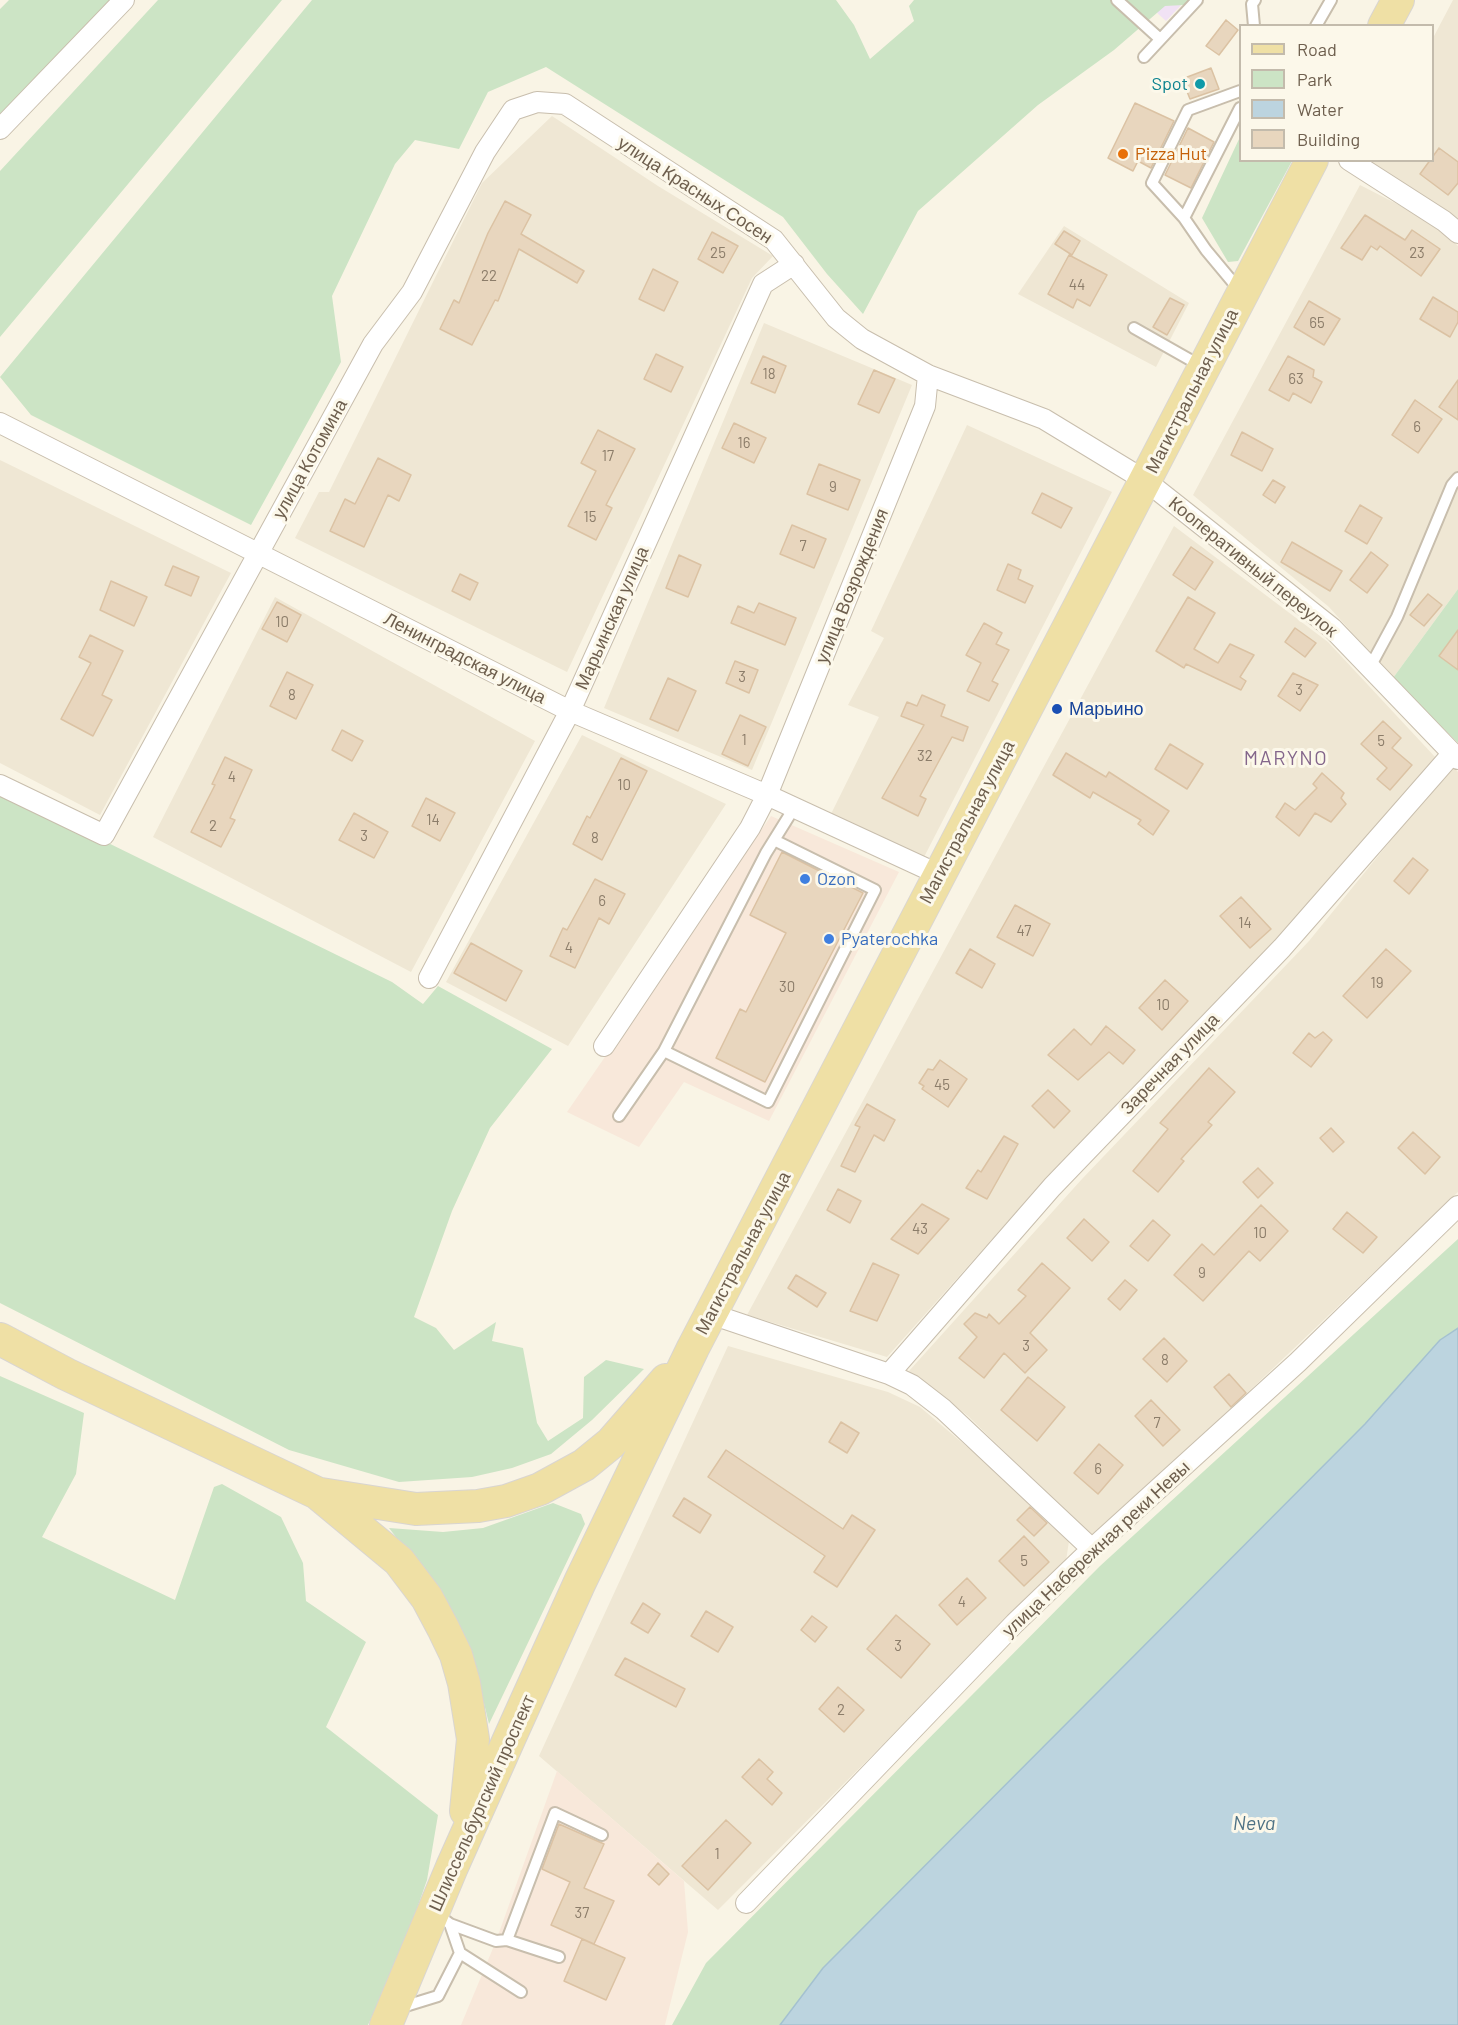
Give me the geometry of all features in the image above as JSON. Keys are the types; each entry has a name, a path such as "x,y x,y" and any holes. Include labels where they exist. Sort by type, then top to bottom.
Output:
{"main road":[{"path":"1385,24 1398,0"},
{"name":"Магистральная улица","path":"580,1582 693,1348 1311,162"},
{"path":"0,1339 66,1374 317,1493 399,1561 427,1598 456,1655 470,1711 473,1739 469,1797 452,1867"},
{"path":"317,1493 416,1509 443,1509 506,1501 540,1489 584,1465 611,1443 693,1348"},
{"path":"0,1353 66,1374"},
{"name":"Шлиссельбургский проспект","path":"390,2018 442,1918 452,1867 580,1582"}],"street":[{"path":"0,129 124,0"},
{"name":"улица Красных Сосен","path":"537,102 565,104 774,240 836,318 862,339 928,375 1044,419 1146,481"},
{"name":"улица Котомина","path":"0,784 104,835 374,344 412,292 485,152 513,110 537,102"},
{"path":"1352,162 1444,221 1458,233"},
{"name":"Марьинская улица","path":"429,978 570,711 763,284 794,264"},
{"name":"улица Возрождения","path":"603,1046 750,828 767,795 925,406 928,375"},
{"name":"Ленинградская улица","path":"0,423 570,711 767,795 940,875"},
{"name":"Кооперативный переулок","path":"1146,481 1332,628 1455,757"},
{"name":"Заречная улица","path":"890,1374 1052,1186 1282,948 1455,757"},
{"name":"улица Набережная реки Невы","path":"746,1904 1007,1631 1092,1548 1298,1362 1458,1206"},
{"path":"711,1314 890,1374 912,1385 943,1409 1092,1548"}],"lane":[{"path":"1117,0 1160,39"},
{"path":"1144,57 1197,0"},
{"path":"1254,24 1252,4 1255,0"},
{"path":"1317,24 1331,0"},
{"path":"1239,91 1188,110 1152,183 1184,219 1242,294"},
{"path":"1184,219 1239,110"},
{"path":"1134,328 1204,368"},
{"path":"1370,668 1397,617 1452,485 1458,478"},
{"path":"619,1116 664,1051 774,840 794,808"},
{"path":"664,1051 768,1102 875,890 774,840"},
{"path":"507,1940 555,1813 602,1835"},
{"path":"442,1918 496,1941 507,1940 559,1957"},
{"path":"442,1918 460,1953 521,1992"},
{"path":"390,2018 438,1996 460,1953"}],"shaded area":[{"path":"1143,0 1186,0 1166,21"},
{"path":"1453,0 1458,0 1458,224 1369,162 1434,162 1434,36"},
{"path":"552,116 658,186 773,256 752,278 567,672 295,538 319,492 329,492 482,183"},
{"path":"1360,185 1434,223 1458,246 1458,589 1393,678 1329,607 1193,495"},
{"path":"1064,226 1189,303 1156,367 1018,294"},
{"path":"764,323 912,385 752,770 604,708"},
{"path":"967,425 1112,492 923,859 831,814 879,717 848,705 884,638 871,631"},
{"path":"0,460 231,573 100,815 0,763"},
{"path":"1174,526 1328,642 1436,758 1271,946 1043,1182 887,1357 747,1315"},
{"path":"275,597 535,741 411,972 153,837"},
{"path":"582,735 726,804 568,1046 446,982"},
{"path":"1452,765 1458,772 1458,1192 1094,1539 968,1416 909,1371 1082,1179 1309,941"},
{"path":"771,816 899,872 769,1121 684,1082 639,1147 567,1112"},
{"path":"728,1346 888,1392 920,1407 1031,1501 1069,1541 1066,1561 718,1910 539,1756"},
{"path":"557,1771 684,1881 688,1932 665,2025 461,2025 496,1941"}],"green space":[{"path":"9,0 115,0 0,118 0,9"},
{"path":"158,0 282,0 0,337 0,171"},
{"path":"312,0 836,0 854,25 870,59 914,21 909,6 914,0 1189,0 1184,5 1165,6 1114,50 1038,105 918,211 863,314 827,274 783,217 546,67 488,92 459,149 415,140 395,164 332,296 341,362 251,525 31,415 0,377"},
{"path":"1239,139 1239,162 1291,162 1238,261 1228,262 1202,218"},
{"path":"1458,589 1458,743 1393,678"},
{"path":"0,790 392,982 423,1004 438,986 552,1049 490,1128 452,1211 414,1317 436,1328 454,1350 496,1322 492,1341 523,1348 537,1423 548,1441 583,1418 584,1377 606,1360 644,1369 592,1420 551,1454 512,1468 472,1477 399,1482 289,1450 0,1303"},
{"path":"1458,1239 1458,1328 1440,1340 1365,1424 824,1968 780,2025 672,2025 706,1963 1100,1566"},
{"path":"0,1376 84,1413 76,1474 42,1537 175,1600 214,1487 222,1484 281,1517 303,1563 306,1601 366,1642 326,1727 438,1815 427,1880 407,1937 368,2025 0,2025"},
{"path":"553,1503 581,1514 585,1524 489,1724 474,1662 437,1590 389,1528 443,1532 483,1528"}],"water":[{"name":"Neva","path":"1458,1328 1458,2025 780,2025 823,1968 1365,1424 1440,1340"}],"building":[{"path":"1226,20 1238,30 1219,55 1206,46"},
{"name":"Spot","path":"1211,68 1219,89 1190,99 1182,79"},
{"path":"1135,103 1174,121 1151,168 1138,161 1133,171 1108,158"},
{"path":"1188,128 1214,142 1191,188 1165,175"},
{"path":"1439,148 1458,162 1458,183 1448,195 1420,174 1429,162 1434,162 1434,155"},
{"path":"505,201 531,215 521,234 584,271 577,283 519,249 498,301 495,300 472,345 440,329 454,300 459,303 488,233"},
{"path":"1365,215 1405,240 1412,230 1440,249 1421,276 1380,246 1377,250 1371,246 1362,260 1341,248"},
{"path":"1064,231 1080,241 1072,255 1055,244"},
{"path":"712,232 738,246 723,273 698,259"},
{"path":"1069,255 1107,275 1090,306 1077,299 1073,308 1048,294"},
{"path":"653,269 678,282 664,311 639,299"},
{"path":"1433,297 1458,312 1458,322 1450,337 1420,319"},
{"path":"1170,298 1184,305 1167,335 1153,327"},
{"path":"1309,301 1340,319 1324,345 1294,327"},
{"path":"656,354 683,367 671,392 644,379"},
{"path":"763,356 786,366 775,393 751,383"},
{"path":"1288,356 1314,370 1313,377 1322,382 1311,403 1293,393 1289,401 1269,390"},
{"path":"874,370 895,379 879,413 858,404"},
{"path":"1458,380 1458,420 1439,407"},
{"path":"1415,400 1442,419 1418,453 1392,435"},
{"path":"734,423 766,438 754,463 722,448"},
{"path":"598,430 635,449 606,505 612,508 596,540 568,526 596,471 581,463"},
{"path":"1242,432 1273,449 1262,471 1231,455"},
{"path":"378,458 411,475 399,501 388,495 364,547 330,531 345,499 355,504"},
{"path":"819,464 860,480 848,510 807,494"},
{"path":"1273,480 1285,487 1275,503 1263,495"},
{"path":"1042,493 1072,508 1061,528 1032,513"},
{"path":"1360,505 1382,518 1367,544 1345,531"},
{"path":"792,525 826,539 814,568 780,554"},
{"path":"1292,542 1342,571 1330,591 1281,562"},
{"path":"1191,547 1213,562 1195,590 1173,575"},
{"path":"1371,552 1388,565 1367,593 1350,580"},
{"path":"679,555 701,565 688,597 666,588"},
{"path":"1008,564 1021,570 1018,579 1033,586 1025,603 997,590"},
{"path":"173,566 199,577 191,596 165,585"},
{"path":"460,574 478,583 470,600 452,591"},
{"path":"111,581 147,597 134,626 100,610"},
{"path":"1428,594 1442,605 1424,626 1410,615"},
{"path":"1188,597 1215,613 1194,649 1218,663 1230,644 1254,655 1240,677 1246,681 1241,690 1186,664 1184,668 1156,651"},
{"path":"277,602 301,615 287,642 262,629"},
{"path":"759,603 796,618 785,645 731,623 738,606 754,613"},
{"path":"984,623 1002,633 996,644 1009,650 992,681 998,684 989,701 967,691 981,663 966,655"},
{"path":"1295,628 1316,643 1305,657 1285,642"},
{"path":"1458,630 1458,670 1439,656"},
{"path":"90,635 123,651 102,695 112,700 93,736 61,719 91,663 79,657"},
{"path":"735,661 758,670 749,693 726,683"},
{"path":"287,672 313,685 296,719 270,706"},
{"path":"1293,673 1318,685 1300,711 1278,696"},
{"path":"668,678 696,691 678,731 650,719"},
{"path":"922,695 945,705 941,716 968,727 963,741 952,737 920,796 926,799 918,816 882,798 924,725 901,716 907,702 917,706"},
{"path":"740,715 766,727 748,766 722,754"},
{"path":"1383,721 1401,738 1392,748 1412,765 1390,790 1377,779 1387,768 1361,744"},
{"path":"342,730 363,741 352,761 332,750"},
{"path":"1170,744 1203,764 1187,789 1155,769"},
{"path":"1066,753 1106,777 1109,772 1169,811 1153,835 1138,824 1141,820 1093,792 1090,798 1053,775"},
{"path":"225,757 252,770 230,818 235,820 221,847 191,832 215,785 212,784"},
{"path":"621,758 647,771 602,860 573,844 587,816 590,818"},
{"path":"1322,773 1344,793 1341,798 1346,804 1331,822 1315,813 1299,836 1276,817 1285,803 1295,810 1317,788 1313,784"},
{"path":"426,798 455,813 440,841 412,826"},
{"path":"354,813 388,832 374,858 339,840"},
{"path":"782,852 863,893 765,1082 716,1058 740,1009 746,1012 786,933 750,915"},
{"path":"1413,858 1428,870 1409,894 1394,881"},
{"path":"595,879 625,894 609,924 599,918 575,968 550,956 563,928 567,930"},
{"path":"1241,897 1271,929 1250,948 1220,916"},
{"path":"1015,905 1050,924 1033,956 997,937"},
{"path":"471,943 522,971 506,1001 454,973"},
{"path":"970,949 995,964 982,988 956,973"},
{"path":"1386,949 1411,971 1367,1018 1343,996"},
{"path":"1165,980 1188,1001 1162,1030 1139,1008"},
{"path":"1106,1026 1135,1050 1123,1064 1109,1052 1078,1080 1048,1055 1074,1029 1091,1045"},
{"path":"1323,1032 1332,1040 1311,1067 1293,1053 1309,1033 1315,1038"},
{"path":"940,1060 967,1079 948,1107 922,1089 924,1086 919,1083 928,1069 933,1070"},
{"path":"1209,1068 1235,1092 1208,1122 1212,1125 1181,1159 1184,1161 1158,1192 1133,1171 1168,1129 1160,1123"},
{"path":"1048,1090 1070,1111 1054,1128 1032,1106"},
{"path":"867,1104 895,1120 884,1141 874,1135 855,1172 841,1166 860,1127 855,1125"},
{"path":"1331,1128 1344,1142 1333,1152 1320,1138"},
{"path":"1413,1132 1440,1157 1425,1174 1398,1148"},
{"path":"1004,1136 1018,1144 987,1199 966,1188 978,1170 981,1172"},
{"path":"1258,1168 1273,1183 1258,1198 1243,1182"},
{"path":"838,1189 861,1201 850,1223 827,1210"},
{"path":"922,1204 949,1219 918,1254 891,1239"},
{"path":"1261,1205 1288,1231 1260,1261 1249,1251 1203,1301 1174,1275 1202,1244 1214,1255"},
{"path":"1347,1212 1377,1237 1363,1253 1333,1229"},
{"path":"1084,1219 1109,1242 1092,1261 1067,1238"},
{"path":"1153,1220 1170,1235 1148,1261 1130,1246"},
{"path":"873,1263 899,1275 877,1321 850,1311"},
{"path":"1042,1263 1070,1288 1030,1333 1047,1350 1025,1373 1004,1353 984,1378 959,1358 977,1337 964,1324 975,1313 987,1318 989,1314 999,1324 1026,1296 1018,1290"},
{"path":"796,1275 826,1293 817,1307 788,1288"},
{"path":"1125,1280 1137,1290 1120,1310 1108,1299"},
{"path":"1164,1338 1187,1361 1167,1382 1143,1359"},
{"path":"1229,1374 1246,1393 1231,1407 1214,1387"},
{"path":"1028,1377 1065,1407 1037,1441 1001,1410"},
{"path":"1151,1400 1180,1430 1163,1446 1135,1416"},
{"path":"841,1422 859,1433 847,1453 829,1442"},
{"path":"1099,1444 1123,1465 1098,1494 1074,1473"},
{"path":"726,1450 843,1529 852,1515 875,1530 837,1587 814,1572 825,1556 708,1477"},
{"path":"684,1498 711,1515 700,1533 673,1516"},
{"path":"1030,1507 1047,1523 1034,1536 1017,1520"},
{"path":"1024,1536 1049,1562 1024,1586 999,1561"},
{"path":"967,1578 986,1598 957,1625 939,1605"},
{"path":"643,1603 660,1614 648,1633 631,1623"},
{"path":"706,1611 733,1627 718,1652 691,1636"},
{"path":"896,1615 930,1644 901,1678 867,1649"},
{"path":"812,1616 827,1627 815,1642 801,1630"},
{"path":"625,1658 685,1689 676,1707 615,1675"},
{"path":"838,1687 864,1710 844,1732 819,1709"},
{"path":"759,1759 773,1772 767,1779 782,1793 772,1805 742,1777"},
{"path":"726,1820 751,1843 708,1890 682,1866"},
{"path":"559,1824 604,1844 584,1888 614,1901 594,1944 551,1925 570,1882 542,1869"},
{"path":"658,1863 669,1874 659,1885 648,1875"},
{"path":"582,1939 625,1958 606,2000 564,1981"}],"place":[{"name":"Spot","path":"1200,84"},
{"name":"Pizza Hut","path":"1123,154"},
{"name":"Марьино","path":"1057,709"},
{"name":"Ozon","path":"805,879"},
{"name":"Pyaterochka","path":"829,939"}],"district":[{"name":"MARYNO","path":"1286,758"}]}
